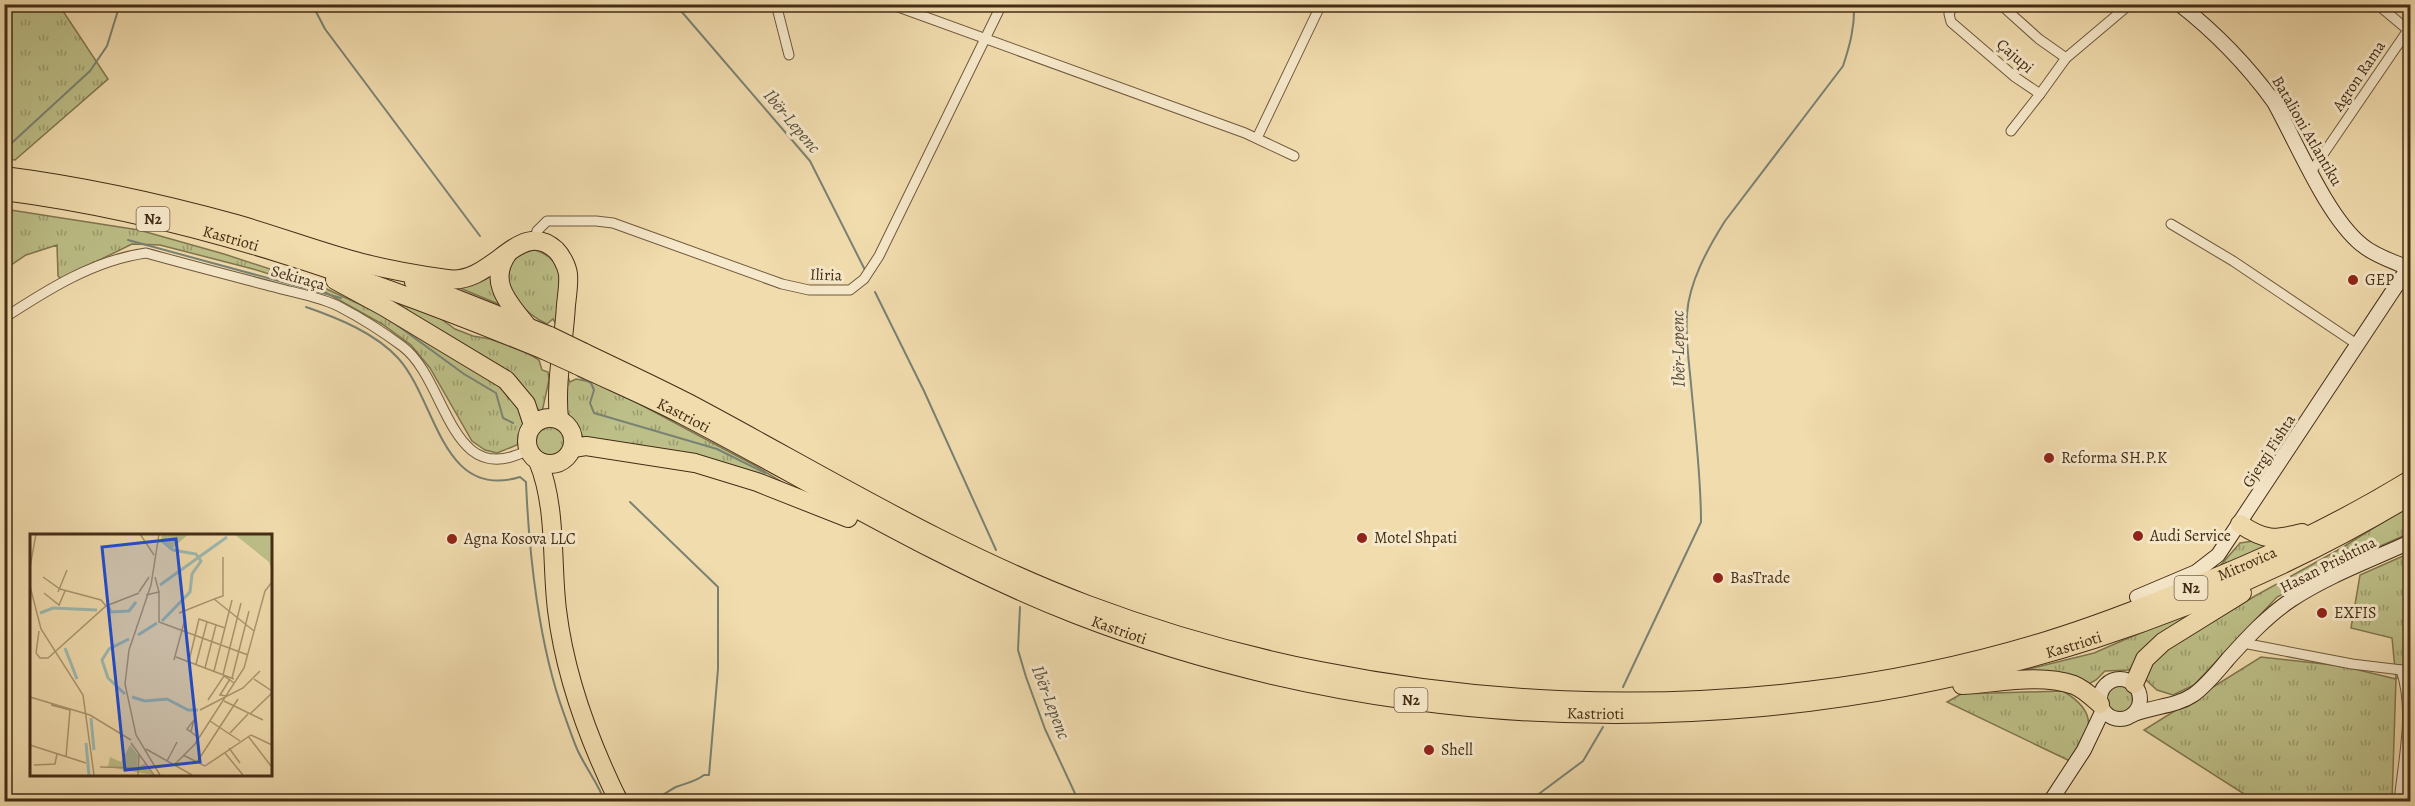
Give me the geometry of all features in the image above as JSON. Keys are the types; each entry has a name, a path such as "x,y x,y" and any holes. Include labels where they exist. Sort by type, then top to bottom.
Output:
{"highway":[{"name":"N2","path":"4,176 152,202 362,263"},
{"name":"Kastrioti","path":"4,191 149,218 299,260 547,343 685,402 894,517 1034,583 1125,618 1235,652 1335,674 1407,686 1497,696 1591,701 1689,700 1784,692 1885,679 1969,662 2044,642"},
{"path":"362,263 452,280 468,279 486,270 513,247 520,243 534,241 557,250 568,273 558,375 545,421 527,436 533,455 544,475 551,519 558,613 568,667 589,736 619,801"},
{"path":"513,247 502,266 498,279 500,289 528,327"},
{"path":"299,260 383,306 506,380 526,404 545,421 570,427 573,434 573,448 566,459 553,464 533,455"},
{"name":"Kastrioti","path":"362,263 467,301 528,327 547,343"},
{"name":"Kastrioti","path":"580,358 939,554 1030,596 1091,620 1169,646 1283,676 1404,699 1496,709 1635,714 1710,712 1888,691 1971,675 2091,641 2201,601 2291,560"},
{"path":"573,448 586,446 670,458 726,472 812,502 939,554"},
{"path":"551,519 560,462"},
{"name":"Mitrovica","path":"2044,642 2130,612 2282,550 2333,525 2410,480"},
{"name":"Mitrovica","path":"2291,560 2410,496"},
{"path":"2240,524 2256,535 2271,539 2333,525"},
{"path":"2137,689 2145,659 2163,642 2291,560"},
{"path":"2044,642 2075,623 2137,597"},
{"path":"1888,691 2049,681 2073,685 2084,690 2101,707"}],"main road":[{"name":"Batalioni Atlantiku","path":"2179,4 2218,38 2255,77 2274,102 2311,172 2354,238 2374,253 2409,266"},
{"name":"Gjergj Fishta","path":"2137,597 2184,578 2208,564 2223,548 2409,266"},
{"name":"Hasan Prishtina","path":"2132,714 2188,698 2208,682 2262,623 2292,599 2339,574 2410,542"},
{"path":"2050,801 2084,750 2101,707 2103,687 2112,680 2124,679 2137,689 2164,699 2188,698"},
{"path":"2084,750 2116,719 2132,714 2139,705 2137,689"},
{"path":"2101,707 2116,719"}],"street":[{"path":"776,4 789,55"},
{"path":"890,4 1257,138 1294,156"},
{"name":"Iliria","path":"534,241 537,231 547,221 613,223 782,284 809,290 850,290 864,279 879,256 1002,4"},
{"path":"1257,138 1321,4"},
{"name":"Çajupi","path":"1954,4 1950,14 1952,22 2015,77 2040,94 2066,58 2130,4"},
{"name":"Çajupi","path":"2000,4 2039,39 2066,58"},
{"path":"2377,4 2409,28"},
{"name":"Agron Rama","path":"2311,172 2409,28"},
{"path":"2012,131 2040,94"},
{"path":"2171,224 2225,256 2358,345"},
{"name":"Sekiraça","path":"4,318 48,289 121,256 146,253 339,306 404,347 423,369 455,432 467,448 492,460 533,455"},
{"path":"2243,642 2352,664 2406,671 2407,717 2399,801"}],"green space":[{"path":"4,5 59,5 108,79 15,160 5,159"},
{"path":"4,209 139,230 224,254 316,284 389,318 498,385 513,398 521,414 524,426 517,445 497,453 485,450 472,441 430,368 411,345 382,324 323,291 253,269 160,245 132,244 61,279 58,276 57,245 26,255 5,269"},
{"path":"535,250 546,255 554,262 558,270 560,290 556,324 553,319 547,324 539,320 522,307 508,281 508,272 514,260 528,251"},
{"path":"493,272 503,306 455,286"},
{"path":"383,298 437,316 455,329 526,352 539,360 542,370 548,372 549,380 542,412"},
{"path":"567,375 570,382 576,379 596,383 634,401 754,465 808,498 580,436 574,424 564,414"},
{"path":"550,425 561,429 565,440 561,451 550,455 539,451 535,440 539,429"},
{"path":"2410,505 2410,533 2277,597 2194,685 2173,695 2157,690 2145,679 2151,662 2174,645 2255,596 2340,549"},
{"path":"2253,541 2274,547 2213,574 2240,543"},
{"path":"2410,553 2410,669 2396,679 2392,638 2351,628 2360,575"},
{"path":"2225,596 2158,640 2129,670 2105,671 2085,686 1988,679 2094,653"},
{"path":"2261,657 2342,666 2396,679 2392,801 2255,801 2144,730"},
{"path":"2119,683 2130,688 2135,699 2130,710 2119,715 2108,710 2103,699 2108,688"},
{"path":"2063,691 2083,707 2087,715 2087,732 2072,762 1947,702 1961,694"}],"waterway":[{"name":"Ibër-Lepenc","path":"4,150 90,71 107,46 120,4"},
{"path":"312,4 325,29 480,236"},
{"name":"Ibër-Lepenc","path":"675,4 810,161 865,270"},
{"name":"Ibër-Lepenc","path":"1623,687 1701,522 1699,470 1686,331 1691,290 1695,278 1725,221 1843,66 1852,35 1854,4"},
{"path":"128,240 341,298"},
{"name":"Ibër-Lepenc","path":"875,292 924,391 996,550"},
{"path":"306,307 343,321 367,334 398,358 411,376 444,443 457,461 473,475 494,481 520,477 526,482 537,600 555,688 575,745 605,802"},
{"path":"390,320 464,374 496,393 503,418 513,423"},
{"path":"578,376 591,383 594,390 590,403 594,413 717,449 765,473"},
{"path":"630,502 718,587 718,669 709,775 676,787 648,802"},
{"name":"Ibër-Lepenc","path":"1020,607 1018,650 1026,677 1045,729 1079,802"},
{"name":"Ibër-Lepenc","path":"1528,802 1583,761 1603,727"},
{"path":"623,790 634,802"}],"place":[{"name":"GEP","path":"2353,280"},
{"name":"Reforma SH.P.K","path":"2049,458"},
{"name":"Audi Service","path":"2138,536"},
{"name":"Motel Shpati","path":"1362,538"},
{"name":"Agna Kosova LLC","path":"452,539"},
{"name":"BasTrade","path":"1718,578"},
{"name":"EXFIS","path":"2322,613"},
{"name":"Shell","path":"1429,750"}]}
